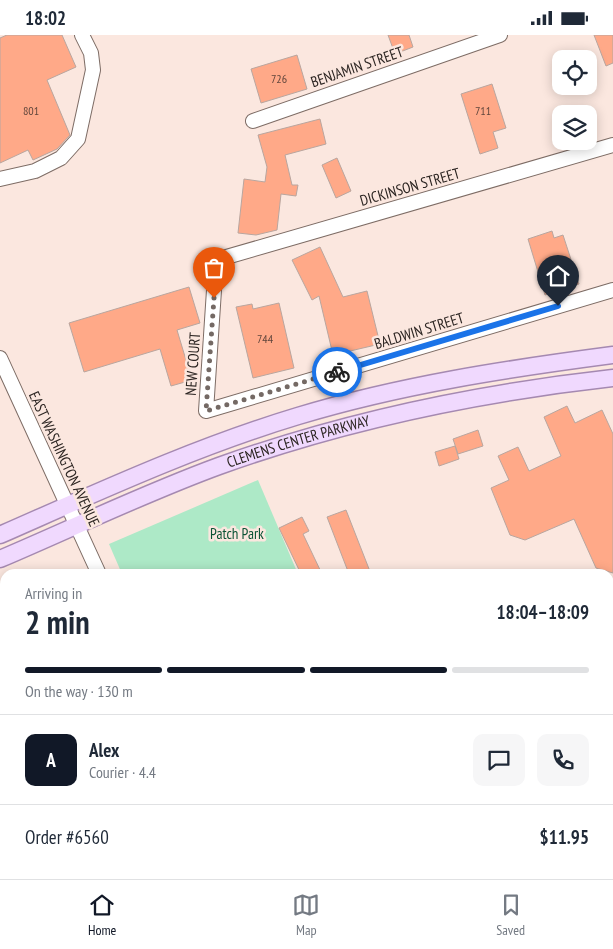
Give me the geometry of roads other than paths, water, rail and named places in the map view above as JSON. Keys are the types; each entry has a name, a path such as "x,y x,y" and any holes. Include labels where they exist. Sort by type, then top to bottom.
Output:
{"main road":[{"name":"CLEMENS CENTER PARKWAY","path":"0,535 198,450 298,416 431,382 613,355"},
{"name":"CLEMENS CENTER PARKWAY","path":"0,559 195,475 313,435 442,403 613,378"}],"street":[{"path":"0,179 35,171 61,158 78,139 93,70 91,53 82,35"},
{"name":"BENJAMIN STREET","path":"253,121 500,35"},
{"name":"DICKINSON STREET","path":"216,260 613,145"},
{"name":"NEW COURT","path":"206,411 216,260"},
{"name":"BALDWIN STREET","path":"206,411 613,290"},
{"name":"EAST WASHINGTON AVENUE","path":"0,358 97,569"}],"park label":[{"name":"Patch Park","path":"237,534"}]}
